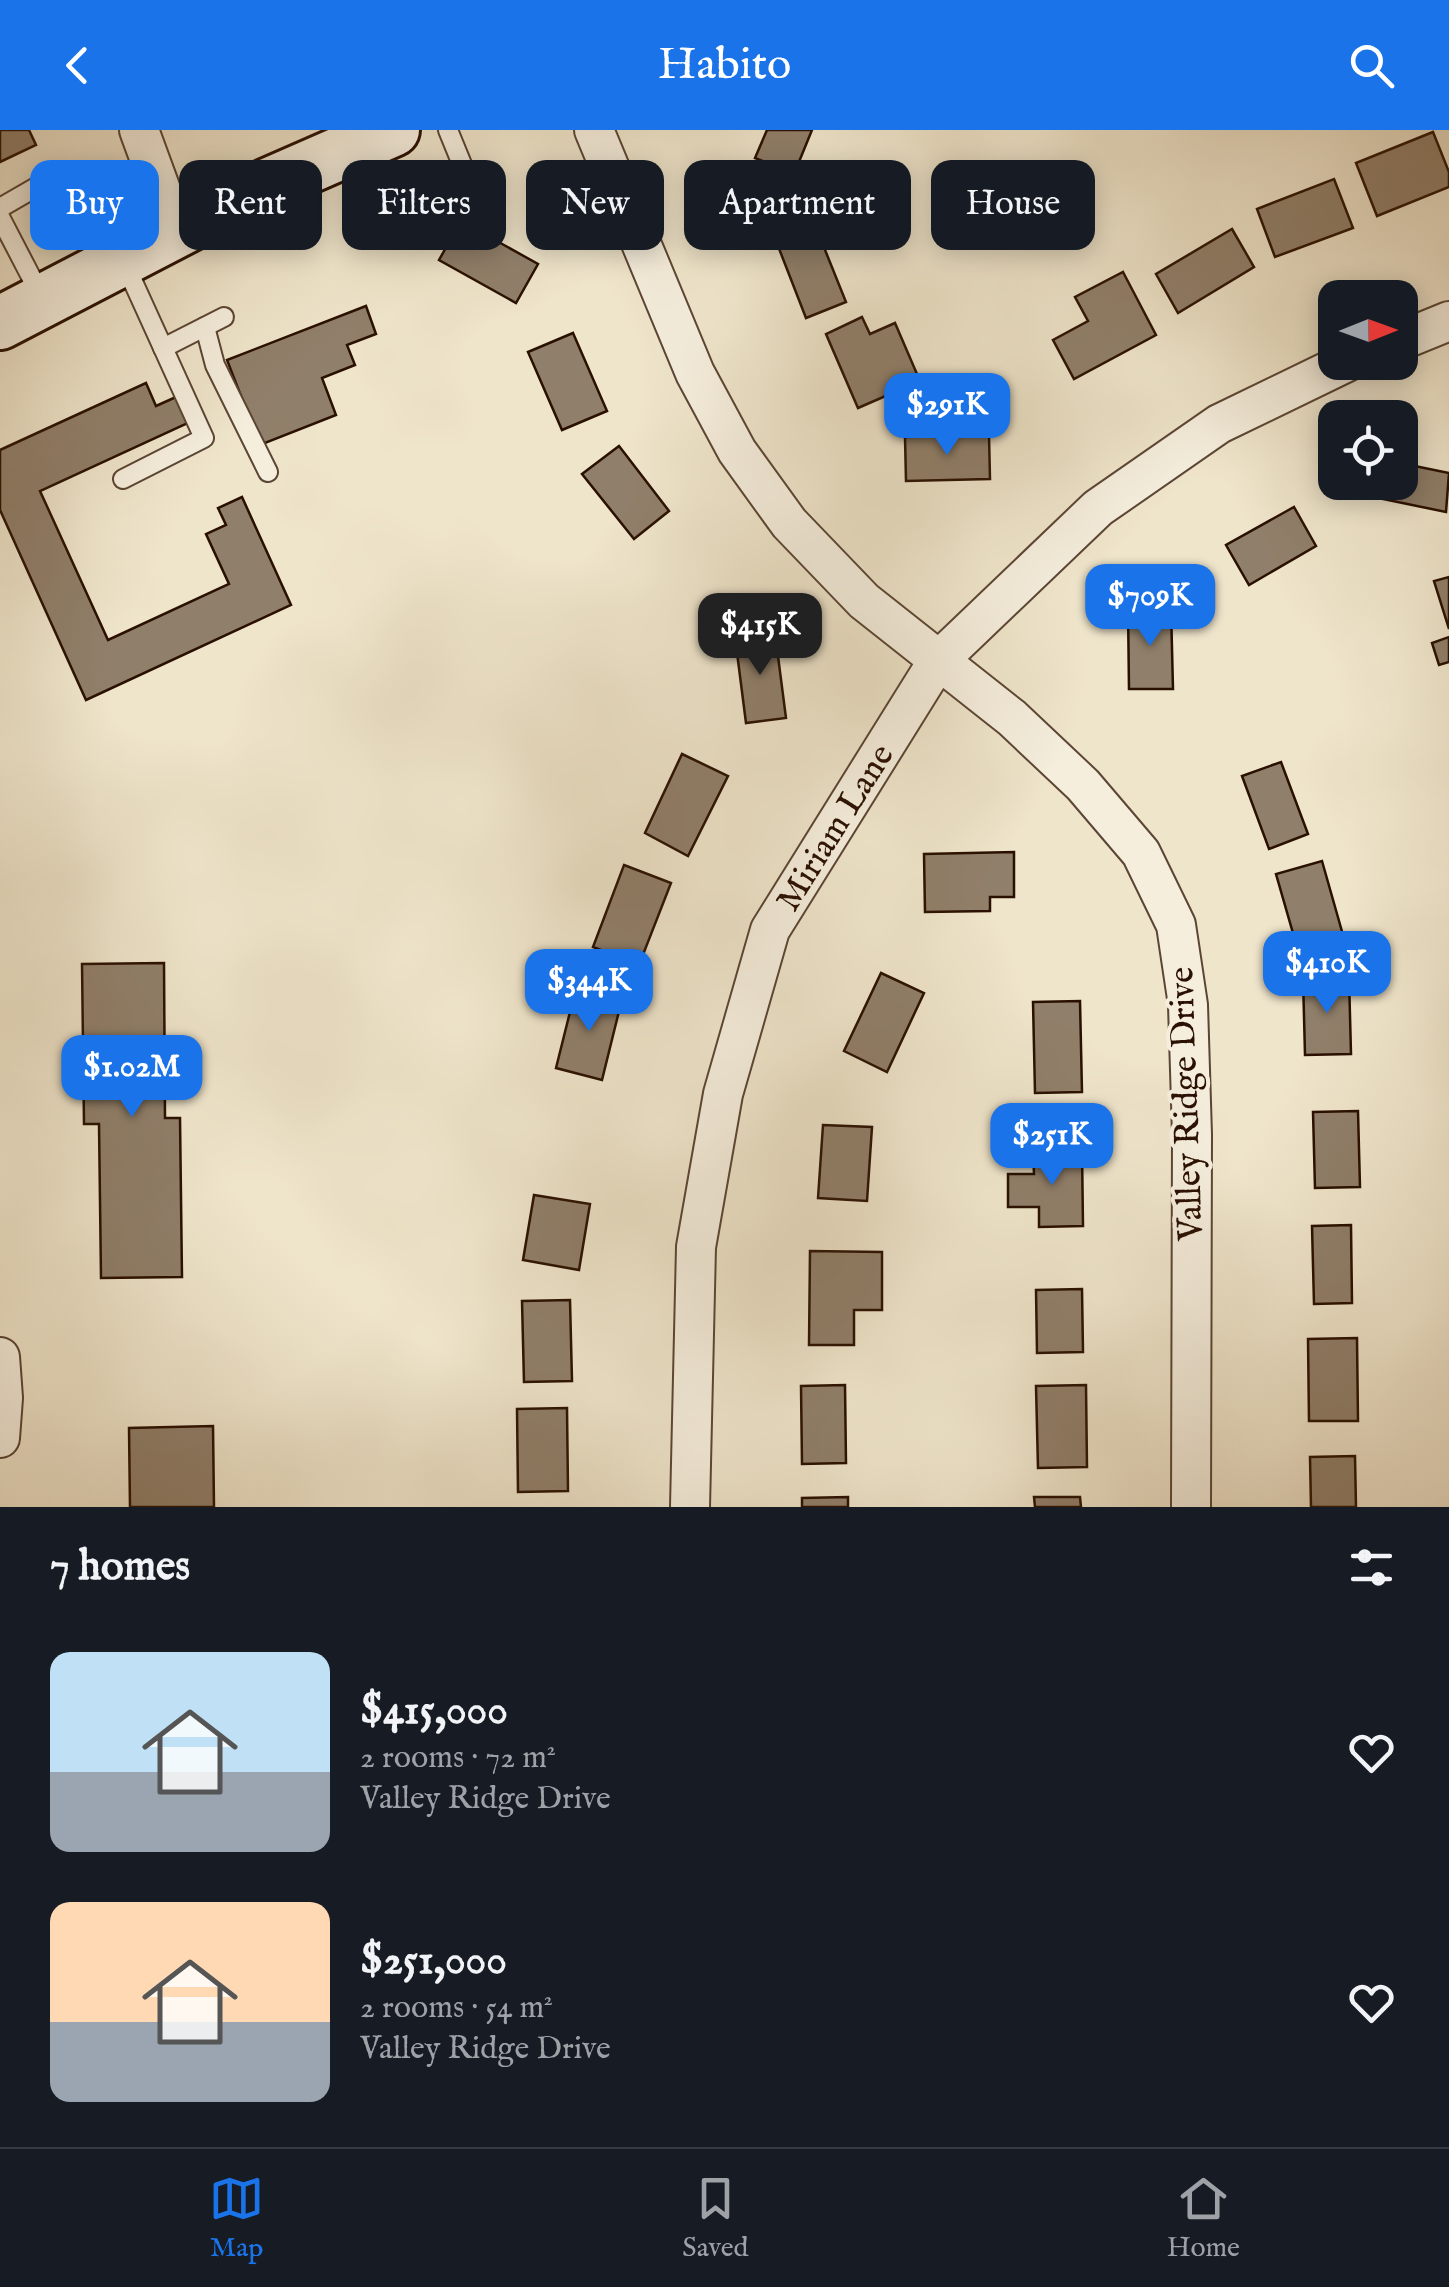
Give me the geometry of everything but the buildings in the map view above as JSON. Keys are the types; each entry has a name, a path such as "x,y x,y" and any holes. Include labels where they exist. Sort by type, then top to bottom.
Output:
{"main road":[{"path":"11,317 355,140"}],"street":[{"path":"139,130 176,232"},
{"name":"Valley Ridge Drive","path":"594,130 695,373 737,451 802,536 864,601 1012,718 1083,785 1141,853 1176,925 1188,1005 1191,1116 1191,1507"},
{"path":"1418,333 1449,320"},
{"name":"Miriam Lane","path":"690,1507 696,1247 723,1094 770,930 937,662 1098,508 1220,424 1318,377"},
{"path":"0,1357 0,1438"}],"lane":[{"path":"448,130 460,160"},
{"path":"0,208 30,191"},
{"path":"0,217 11,317"},
{"path":"122,479 204,438 123,259"},
{"path":"163,348 224,317"},
{"path":"205,327 215,365 268,472"}]}
